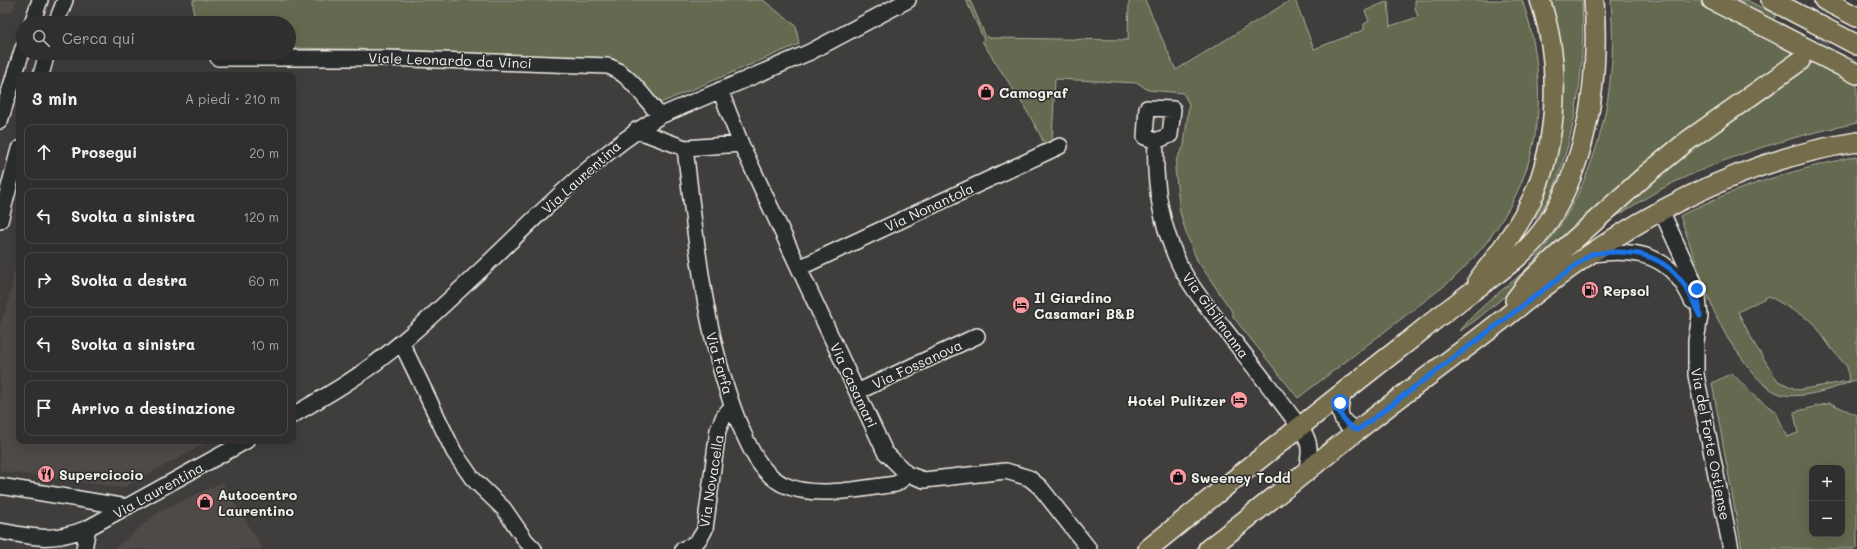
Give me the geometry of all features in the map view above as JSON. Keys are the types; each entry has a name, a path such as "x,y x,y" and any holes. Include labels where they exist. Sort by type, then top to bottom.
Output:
{"main road":[{"path":"1463,299 1487,269 1516,227 1532,198 1544,162 1551,127 1554,84 1550,36 1540,0"},
{"path":"1148,549 1345,390 1512,262 1539,235 1553,214 1567,187 1584,139 1594,88 1596,40 1594,0"},
{"path":"1712,0 1857,74"},
{"path":"1824,0 1857,17"},
{"path":"1778,4 1828,60"},
{"path":"1778,4 1857,45"},
{"path":"1491,329 1528,283 1585,229 1647,174 1717,119 1800,61"},
{"path":"1208,549 1358,430 1591,254 1661,210 1716,183 1764,165 1857,142"}],"street":[{"path":"34,16 40,0"},
{"path":"59,16 65,0"},
{"name":"Via Laurentina","path":"296,413 346,384 401,342 575,181 613,147 636,130 660,116 823,46 908,0"},
{"name":"Viale Leonardo da Vinci","path":"296,58 384,58 608,66 616,69 625,76 660,116"},
{"path":"0,121 19,60"},
{"path":"42,72 45,60"},
{"name":"Via Casamari","path":"720,90 741,144 885,452 907,474 924,480 1006,472 1023,475 1040,488 1089,549"},
{"path":"636,130 685,148 741,144"},
{"name":"Via Gibilmanna","path":"1156,141 1160,205 1166,231 1176,258 1197,292 1307,438 1309,447 1306,472"},
{"name":"Via Nonantola","path":"799,268 1060,146"},
{"name":"Via Farfa","path":"685,148 708,320 715,351 732,406 748,446 771,476 783,484 803,491 820,492 896,484 904,479 907,474"},
{"path":"0,221 16,160"},
{"name":"Via del Forte Ostiense","path":"1661,210 1697,289 1700,316 1696,341 1695,370 1731,549"},
{"path":"1591,254 1614,251 1630,251 1645,255 1659,262 1677,275 1684,284 1700,316"},
{"name":"Via Fossanova","path":"857,392 977,336"},
{"path":"401,342 454,452 472,478 504,509 526,541 534,549"},
{"path":"1345,390 1340,407 1341,416 1346,424 1358,430"},
{"name":"Via Novacella","path":"683,549 693,545 701,538 705,529 718,430 724,416 732,406"},
{"name":"Via Laurentina","path":"0,531 39,538 52,538 70,535 88,528 241,444"},
{"path":"0,486 126,507"},
{"path":"84,549 88,528"}],"shaded area":[{"path":"0,0 17,0 12,12 0,13"},
{"path":"16,263 16,444 204,444 123,488 0,471 0,329 8,303"},
{"path":"222,482 263,549 114,549 157,513"}],"green space":[{"path":"193,0 763,0 796,26 799,44 658,104 601,60 399,50 296,48 296,16 194,16"},
{"path":"966,0 970,0 985,35 990,38 1128,40 1129,0 1145,0 1176,70 1291,0 1295,0 1314,49 1364,30 1364,24 1369,21 1365,11 1388,1 1390,26 1418,17 1415,8 1415,0 1522,0 1533,40 1538,82 1537,124 1525,174 1512,203 1495,231 1485,245 1452,280 1298,398 1234,318 1231,310 1197,260 1186,233 1180,212 1175,169 1177,158 1184,146 1189,104 1183,93 1148,90 1138,83 1055,79 1052,141 1045,145 1023,105 982,41 984,40"},
{"path":"1548,0 1582,0 1583,25 1581,73 1574,120 1562,166 1553,190 1535,219 1530,215 1546,178"},
{"path":"1611,0 1702,0 1800,52 1476,320 1460,331 1473,316 1526,269 1545,247 1562,223 1576,198 1588,171 1604,116 1612,58"},
{"path":"1729,0 1747,0 1776,15 1772,22"},
{"path":"1817,60 1857,81 1857,123 1811,133 1765,146 1720,162 1668,186 1605,223 1643,187 1746,106"},
{"path":"1857,156 1857,380 1816,393 1793,396 1780,394 1770,389 1757,377 1728,339 1713,310 1680,216 1701,205 1766,180","holes":["1769,296 1813,322 1831,348 1847,367 1849,381 1798,390 1778,381 1755,345 1738,312"]},
{"path":"1732,373 1754,396 1776,412 1787,437 1798,433 1794,412 1830,403 1857,415 1857,549 1742,549 1712,383"}],"tunnel":[{"path":"1800,61 1822,37 1843,0"}],"place":[{"name":"Camograf","path":"986,92"},
{"name":"Repsol","path":"1590,290"},
{"name":"Il Giardino Casamari B&B","path":"1021,305"},
{"name":"Hotel Pulitzer","path":"1239,400"},
{"name":"Superciccio","path":"46,474"},
{"name":"Sweeney Todd","path":"1178,477"},
{"name":"Autocentro Laurentino","path":"205,502"}],"route":[{"path":"1340,403 1340,413 1344,422 1352,428 1358,430 1515,309 1591,254 1614,251 1636,252 1659,262 1677,275 1684,284 1700,316 1697,289"}]}
